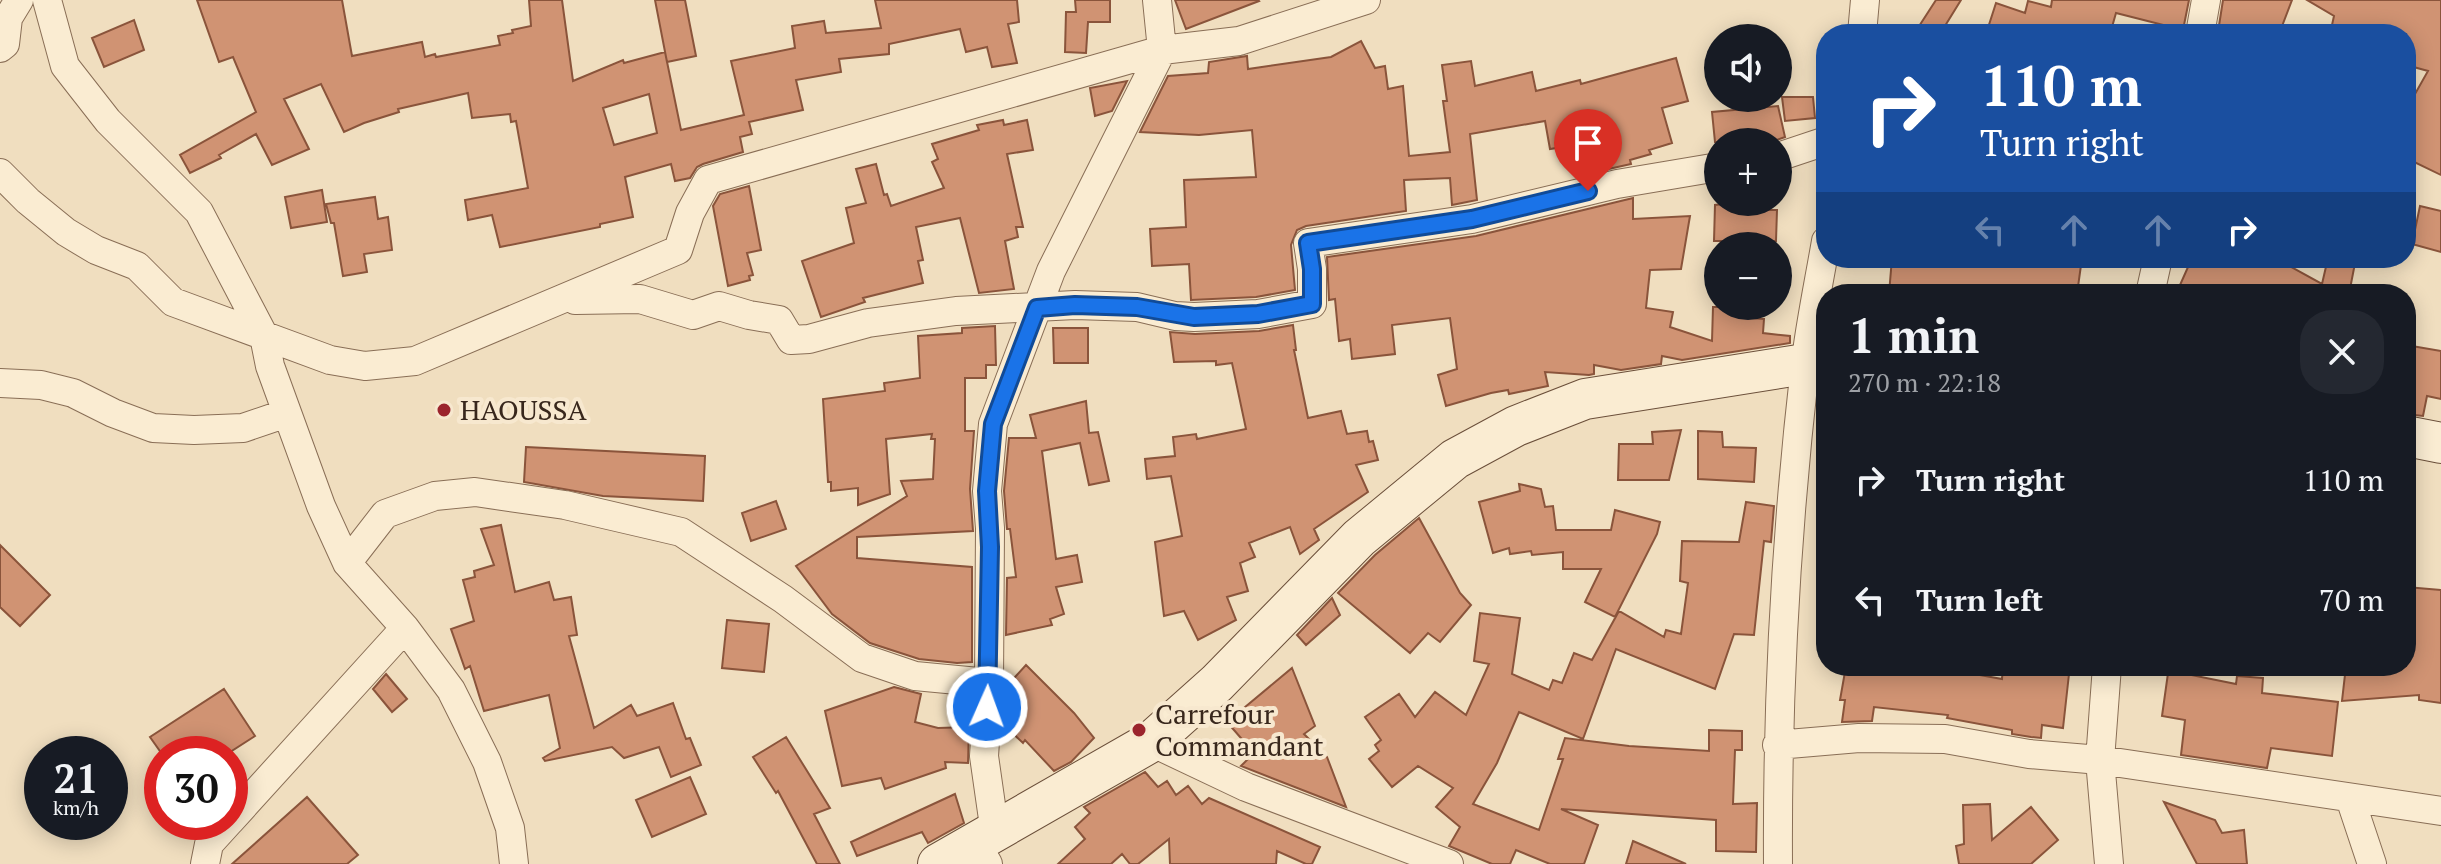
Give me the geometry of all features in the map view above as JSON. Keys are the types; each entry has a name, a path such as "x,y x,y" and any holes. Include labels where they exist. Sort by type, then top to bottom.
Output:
{"street":[{"path":"0,48 5,44 8,18 19,0"},
{"path":"47,0 65,66 108,121 199,212 264,336 270,366 321,506 347,563 405,628 451,690 487,762 510,828 514,864"},
{"path":"986,847 984,756 989,683 990,538 987,491 993,424 1051,271 1162,50 1157,0"},
{"path":"0,173 66,232 96,250 137,266 173,302 330,360 365,366 415,361 678,250 690,213 708,180 1162,50 1239,41 1366,0"},
{"path":"1863,24 1865,0"},
{"path":"2202,24 2206,0"},
{"path":"1792,152 1816,144"},
{"path":"558,300 640,299 693,315 719,306 779,320 791,340 809,339 868,323 956,311 1075,305 1137,307 1194,317 1258,314 1312,304 1308,243 1472,219 1617,184 1704,169"},
{"path":"938,864 986,847 1151,742 1217,683 1359,538 1455,459 1516,426 1585,399 1816,366 1784,591 1777,745 1778,864"},
{"path":"0,383 41,385 73,393 153,428 243,428 287,413"},
{"path":"2416,438 2441,443"},
{"path":"347,563 385,514 435,496 475,492 565,505 681,532 783,599 862,658 915,676 989,683"},
{"path":"248,802 405,628"},
{"path":"2106,676 2100,760 2109,864"},
{"path":"1777,745 1859,738 1945,739 2029,754 2100,760 2441,811"},
{"path":"1151,742 1246,787 1449,864"},
{"path":"2350,798 2372,864"},
{"path":"205,864 213,840"}],"building":[{"path":"197,0 342,0 352,56 422,42 425,57 435,54 436,57 500,45 498,36 531,26 529,0 562,0 573,81 623,60 624,63 665,52 681,130 744,115 731,61 795,48 792,26 824,21 826,33 881,28 875,0 1017,0 1019,22 1008,24 1017,63 992,67 987,47 966,52 960,29 889,44 889,54 839,59 841,72 796,80 803,110 749,122 752,134 740,137 743,152 703,164 690,178 675,181 671,164 625,177 633,217 600,224 600,227 500,247 492,215 468,220 465,200 528,188 516,121 511,122 510,114 472,118 468,93 398,109 399,112 344,132 321,84 284,99 309,149 272,165 256,134 219,155 221,158 190,173 180,155 256,112 233,57 219,62","holes":["649,94 657,133 614,145 603,108"]},
{"path":"655,0 685,0 696,56 667,62"},
{"path":"1075,0 1110,0 1110,22 1088,22 1086,53 1065,52 1066,12 1076,12"},
{"path":"1175,0 1258,0 1259,1 1186,29"},
{"path":"1936,0 1961,0 1946,24 1920,24"},
{"path":"2052,0 2189,0 2184,24 2159,24 2116,13 2113,24 1989,24 1996,3 2025,13 2028,1 2051,7"},
{"path":"2223,0 2292,0 2283,24 2219,24"},
{"path":"2307,0 2441,0 2441,175 2416,163 2416,92 2428,71 2416,68 2416,24 2332,24 2334,16"},
{"path":"134,20 144,50 104,67 92,38"},
{"path":"1361,41 1375,68 1385,66 1388,89 1403,86 1409,156 1450,152 1442,65 1471,61 1475,86 1532,72 1536,91 1580,80 1581,84 1676,58 1688,101 1662,108 1672,143 1649,150 1651,154 1630,160 1631,164 1595,172 1585,146 1550,149 1545,121 1470,134 1477,200 1452,205 1450,178 1404,180 1406,211 1297,230 1291,245 1295,290 1256,297 1191,300 1189,264 1152,266 1150,229 1186,227 1184,180 1256,177 1252,130 1199,135 1140,132 1168,76 1208,73 1209,62 1247,56 1248,69 1331,57"},
{"path":"1127,81 1112,111 1095,116 1090,88"},
{"path":"1792,97 1813,97 1815,118 1785,121 1784,112 1792,112"},
{"path":"1712,112 1779,112 1783,128 1714,128"},
{"path":"1003,120 1004,125 1027,120 1033,150 1007,154 1023,227 1016,227 1018,237 1005,241 1014,289 979,293 960,218 916,227 923,260 918,261 923,283 863,298 865,302 821,317 802,261 854,243 846,208 866,203 856,169 876,164 884,195 887,194 891,206 944,188 932,162 938,159 932,144 979,130 977,125"},
{"path":"749,186 761,250 747,253 753,275 749,276 750,280 728,286 713,206 720,194"},
{"path":"322,190 327,222 291,228 285,197"},
{"path":"375,197 378,219 388,217 392,250 364,254 367,272 343,276 334,223 331,223 326,204"},
{"path":"1633,198 1633,219 1690,216 1681,269 1650,270 1646,308 1673,312 1670,327 1712,341 1713,320 1764,320 1763,333 1790,336 1790,343 1682,360 1662,356 1661,364 1621,370 1594,365 1594,374 1589,375 1545,372 1548,386 1509,394 1508,390 1491,393 1446,406 1438,375 1457,369 1450,318 1392,325 1395,354 1352,359 1350,339 1339,341 1335,299 1329,300 1327,257 1476,236"},
{"path":"2420,206 2441,211 2441,252 2416,245"},
{"path":"1715,216 1777,216 1776,232 1714,232"},
{"path":"1891,268 2081,268 2078,284 1890,284"},
{"path":"2188,268 2293,268 2322,284 2180,284"},
{"path":"2326,268 2354,268 2351,284 2322,284"},
{"path":"1293,325 1294,350 1308,418 1341,411 1347,434 1367,431 1378,460 1356,465 1368,492 1314,529 1319,540 1300,554 1290,527 1249,543 1255,557 1240,563 1248,591 1227,597 1236,620 1198,640 1184,611 1164,616 1155,542 1182,536 1171,476 1147,479 1145,459 1175,456 1173,437 1196,434 1197,439 1246,429 1232,363 1174,362 1170,332 1259,331"},
{"path":"995,326 996,365 986,365 986,378 965,378 965,431 974,431 970,489 973,531 857,537 857,558 972,567 972,662 919,659 870,643 832,614 796,566 907,496 901,481 933,479 935,439 931,439 932,434 886,439 890,494 858,505 858,488 831,491 831,482 828,482 823,399 885,391 884,383 920,378 918,336 962,333 962,328"},
{"path":"1053,328 1088,328 1088,363 1054,363"},
{"path":"2416,347 2441,351 2441,399 2427,396 2423,416 2416,415"},
{"path":"1086,401 1089,433 1098,432 1109,481 1089,485 1080,443 1042,451 1056,559 1077,555 1082,582 1056,587 1064,614 1050,619 1052,625 1006,635 1007,578 1016,577 1004,491 1009,438 1036,438 1030,415"},
{"path":"1681,430 1669,480 1618,480 1619,444 1653,444 1652,432"},
{"path":"1698,431 1722,432 1723,447 1756,448 1754,482 1698,479"},
{"path":"526,447 705,456 703,501 603,496 524,482"},
{"path":"1519,484 1541,489 1545,507 1553,506 1556,530 1611,530 1615,510 1660,522 1657,534 1615,617 1585,602 1601,569 1563,569 1563,552 1510,554 1509,548 1493,553 1479,502 1520,491"},
{"path":"776,501 786,529 751,541 742,513"},
{"path":"1746,502 1774,506 1771,542 1764,541 1754,635 1734,634 1715,689 1616,649 1583,739 1519,712 1497,763 1473,804 1539,830 1563,759 1558,759 1565,738 1709,751 1709,730 1742,731 1742,750 1735,750 1733,804 1757,803 1756,852 1716,851 1716,820 1561,809 1598,825 1584,864 1550,864 1516,850 1510,864 1492,864 1449,846 1460,827 1436,807 1453,788 1418,766 1392,787 1369,759 1379,751 1375,745 1381,740 1365,717 1399,694 1415,717 1435,692 1466,715 1489,664 1474,661 1480,613 1520,618 1512,674 1549,690 1553,680 1562,683 1574,653 1592,660 1619,611 1664,637 1666,630 1681,634 1688,583 1680,581 1682,541 1739,542"},
{"path":"1419,518 1460,593 1471,605 1440,642 1428,633 1410,653 1338,593 1375,555"},
{"path":"501,525 515,592 549,582 554,600 571,597 577,635 569,636 594,728 631,705 637,716 673,703 686,739 690,738 701,765 671,777 659,747 624,758 612,747 545,761 543,758 560,748 549,695 484,711 470,666 465,669 451,629 474,621 463,580 475,577 474,571 494,565 481,529"},
{"path":"0,545 50,595 20,626 0,607"},
{"path":"2416,588 2441,590 2441,703 2419,700 2419,695 2342,701 2345,676 2416,676"},
{"path":"1332,598 1340,615 1306,645 1297,635"},
{"path":"727,620 769,624 764,672 722,668"},
{"path":"1026,665 1074,713 1094,738 1071,762 1054,771 1025,740 1023,743 1003,724 1006,687"},
{"path":"1292,668 1315,726 1304,734 1327,757 1346,807 1241,766 1254,753 1227,722"},
{"path":"386,674 407,699 392,712 373,689"},
{"path":"1844,676 1985,676 2002,679 2002,676 2069,676 2063,728 2042,725 2041,738 1947,718 1948,715 1874,707 1872,721 1842,722 1845,700 1840,700"},
{"path":"2168,676 2196,676 2236,684 2237,676 2263,678 2262,693 2338,702 2332,756 2271,748 2267,768 2181,755 2185,720 2162,716"},
{"path":"894,687 921,694 915,722 938,728 969,727 968,763 945,762 946,768 885,789 881,778 842,786 825,711"},
{"path":"224,689 255,736 248,740 248,736 152,736"},
{"path":"786,737 830,808 814,814 840,864 817,864 778,791 776,793 753,757"},
{"path":"1145,772 1158,787 1167,781 1176,795 1188,786 1202,804 1209,798 1320,847 1312,864 1277,851 1276,864 1170,864 1169,839 1138,864 1130,864 1122,854 1111,864 1058,864 1085,839 1075,827 1090,813 1084,807"},
{"path":"690,777 706,814 652,837 636,800"},
{"path":"955,794 964,823 928,843 922,832 857,856 851,842"},
{"path":"307,797 358,855 347,864 232,864"},
{"path":"2164,802 2215,820 2222,833 2244,830 2247,864 2197,864"},
{"path":"1990,804 1992,840 2031,807 2058,840 2031,864 1959,864 1956,846 1964,844 1963,805"},
{"path":"1633,841 1686,864 1626,864"}],"place":[{"name":"HAOUSSA","path":"444,410"},
{"name":"Carrefour Commandant","path":"1139,730"}],"route":[{"path":"987,707 990,547 987,491 993,424 1037,308 1075,305 1137,307 1194,317 1258,314 1312,304 1308,243 1472,219 1588,191"}]}
